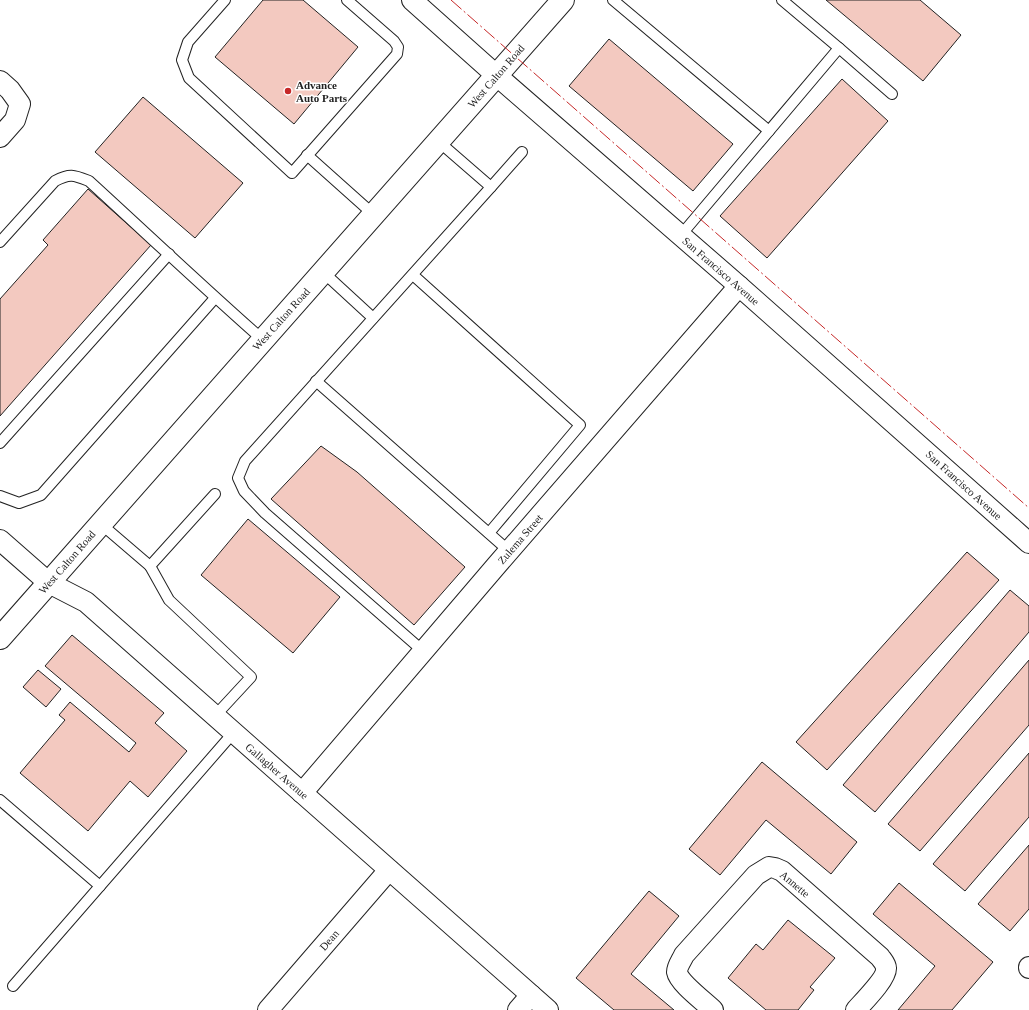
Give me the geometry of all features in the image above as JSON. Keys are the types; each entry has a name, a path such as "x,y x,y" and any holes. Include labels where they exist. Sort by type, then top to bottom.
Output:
{"main road":[{"name":"West Calton Road","path":"0,638 563,0"}],"street":[{"name":"San Francisco Avenue","path":"412,0 739,286 1029,543"},
{"path":"0,81 10,90 20,104 15,120 0,137"},
{"name":"Zulema Street","path":"302,793 509,551 739,286"},
{"name":"Gallagher Avenue","path":"0,540 49,583 86,602 214,717 234,732 548,1010"},
{"name":"Annette","path":"714,1010 680,979 677,971 679,964 684,955 756,875 768,867 782,871 884,962 886,968 885,974 856,1010"},
{"name":"Dean","path":"268,1010 389,870"},
{"path":"518,1010 531,995"}],"lane":[{"path":"225,0 188,42 182,60 189,78 292,173 397,54 398,47 394,41 347,0"},
{"path":"613,0 769,130"},
{"path":"782,0 892,94"},
{"path":"681,235 839,48"},
{"path":"438,141 492,187"},
{"path":"423,651 265,513 244,491 238,478 245,461 522,152"},
{"path":"308,155 373,214"},
{"path":"0,242 55,181 64,176 75,175 89,181 215,298 263,340"},
{"path":"0,443 169,254"},
{"path":"323,272 373,318"},
{"path":"413,275 580,425 489,533"},
{"path":"0,496 19,503 41,495 215,298"},
{"path":"316,381 509,551"},
{"path":"150,566 214,494"},
{"path":"101,524 150,566 169,600 251,677 214,717"},
{"path":"13,986 234,732"},
{"path":"0,800 100,886"}],"building":[{"name":"Advance Auto Parts","path":"263,0 303,0 358,47 294,124 215,57"},
{"path":"826,0 920,0 961,35 923,81"},
{"path":"609,39 733,144 693,191 569,86"},
{"path":"842,79 888,121 767,258 720,216"},
{"path":"143,97 243,183 195,238 95,152"},
{"path":"88,189 151,245 0,416 0,299 48,245 43,240"},
{"path":"321,446 357,472 465,567 414,625 271,499"},
{"path":"248,519 340,597 293,653 201,575"},
{"path":"967,552 999,580 827,770 796,742"},
{"path":"1010,590 1029,606 1029,632 875,812 843,785"},
{"path":"72,635 164,713 155,723 187,751 148,797 130,781 88,831 20,773 65,720 59,715 70,702 129,752 136,743 45,666"},
{"path":"1029,660 1029,725 920,851 888,824"},
{"path":"38,670 61,689 46,707 23,687"},
{"path":"1029,753 1029,817 965,891 933,864"},
{"path":"762,762 857,842 831,874 766,820 720,875 689,849"},
{"path":"1029,845 1029,909 1010,931 978,904"},
{"path":"899,883 993,962 952,1010 898,1010 935,966 873,914"},
{"path":"649,891 679,916 631,974 674,1010 614,1010 576,978"},
{"path":"788,920 835,958 810,987 814,990 798,1010 766,1010 728,978 756,944 763,950"}],"power":[{"path":"451,0 1029,508"}],"place":[{"name":"Advance Auto Parts","path":"288,91"}]}
